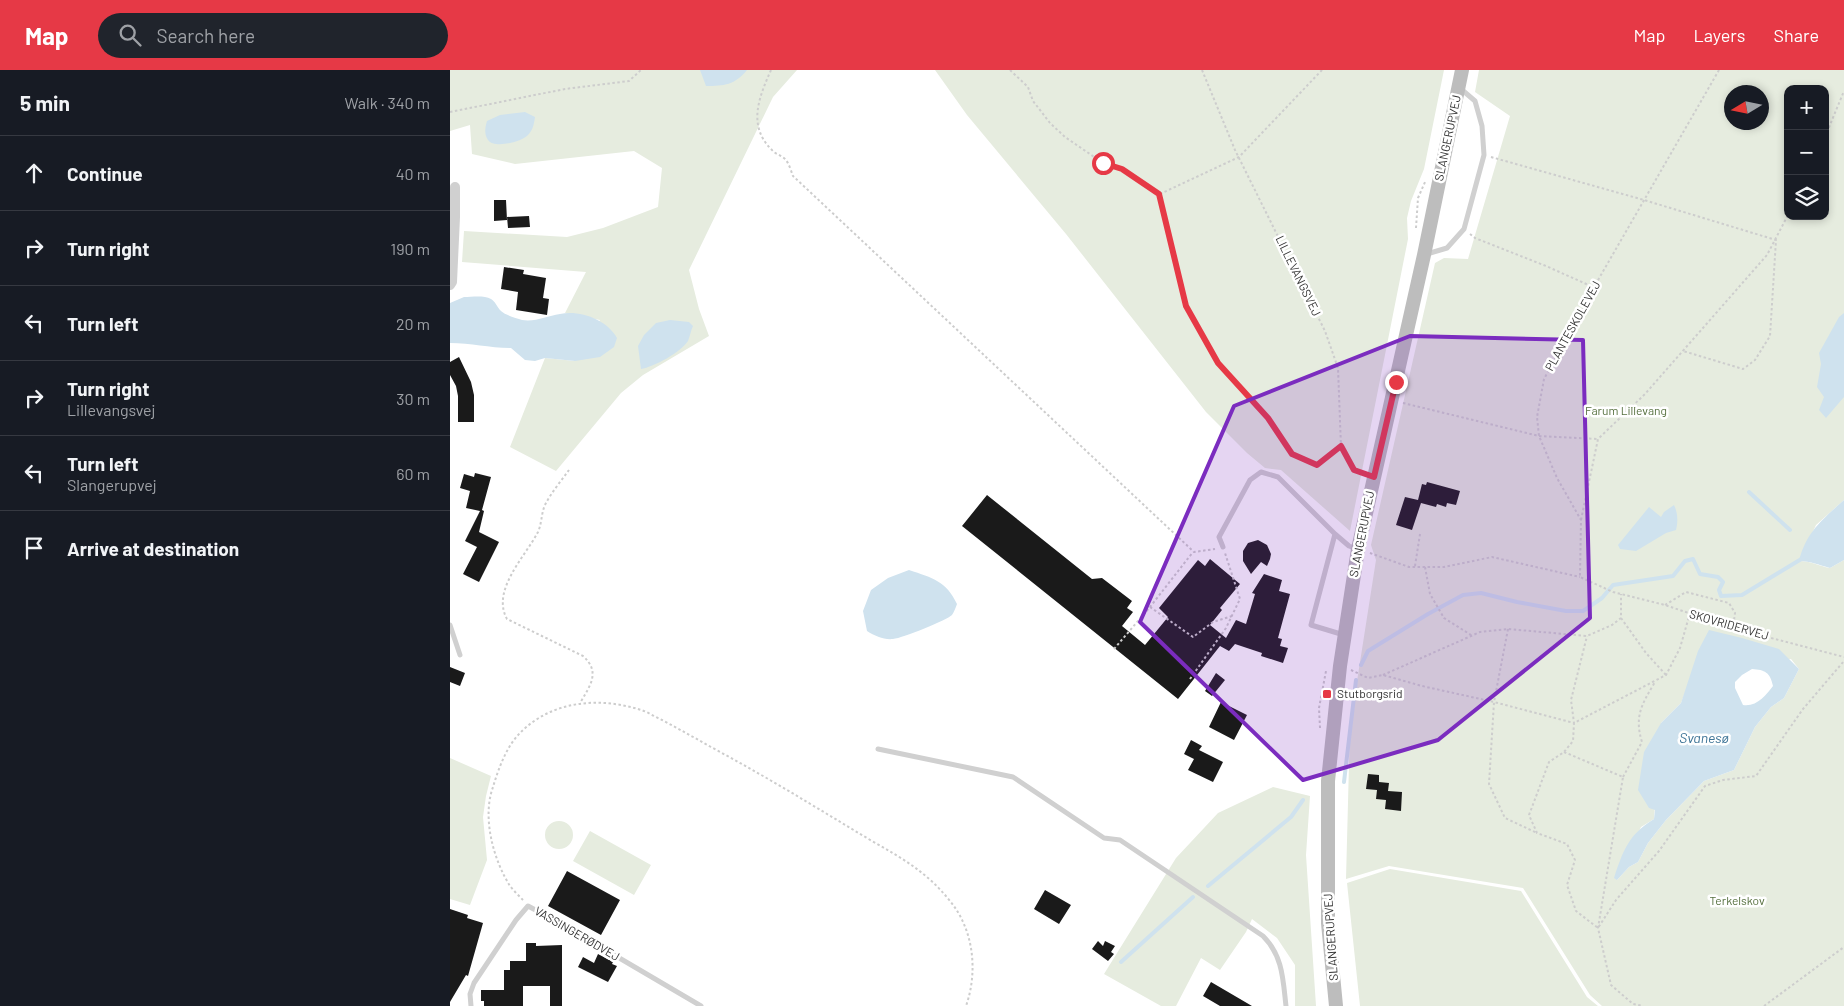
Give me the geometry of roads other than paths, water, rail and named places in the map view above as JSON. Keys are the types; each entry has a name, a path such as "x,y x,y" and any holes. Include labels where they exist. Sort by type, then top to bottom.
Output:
{"main road":[{"name":"SLANGERUPVEJ","path":"1336,1006 1328,922 1328,781 1340,666 1358,549 1424,255 1462,70"}],"street":[{"path":"450,285 452,282 455,188"}],"lane":[{"path":"1424,255 1447,248 1464,229 1484,154 1482,126 1475,100 1458,87"},
{"path":"1223,547 1219,537 1250,480 1261,472 1278,477 1349,546 1358,549"},
{"path":"1336,534 1311,625 1345,636"},
{"path":"450,624 460,655"},
{"path":"878,749 1013,777 1104,838 1120,840 1263,936 1270,943 1278,958 1283,975 1286,1006"},
{"name":"VASSINGERØDVEJ","path":"471,1006 470,994 474,983 516,920 528,906 701,1006"}],"water":[{"path":"700,70 747,70 738,79 729,84 706,86"},
{"path":"525,112 535,117 532,129 525,138 502,144 491,143 488,140 485,131 487,121 500,115"},
{"path":"464,297 491,299 503,312 522,320 537,320 568,313 585,315 607,326 617,338 614,347 600,357 575,361 545,358 535,361 525,360 511,348 450,343 450,303"},
{"path":"1844,313 1844,397 1826,418 1819,410 1824,397 1817,387 1821,364 1819,353 1839,317"},
{"path":"670,320 689,322 693,326 688,341 680,350 667,358 641,369 638,346 644,335 656,323"},
{"path":"1844,500 1844,560 1830,568 1811,562 1799,561 1806,542 1816,527"},
{"path":"1674,505 1677,518 1676,530 1666,533 1636,551 1620,549 1618,545 1649,507 1661,517 1664,512"},
{"path":"909,570 938,581 948,590 957,604 952,615 906,636 893,639 886,639 867,631 863,611 871,590 888,578"},
{"name":"Svanesø","path":"1709,630 1779,649 1799,669 1784,698 1771,707 1755,727 1734,770 1704,781 1666,820 1648,843 1638,862 1629,867 1617,880 1614,878 1628,844 1638,831 1654,819 1655,810 1649,808 1638,790 1644,752 1661,723 1681,703 1698,651","holes":["1752,669 1764,671 1768,675 1773,686 1757,702 1743,705 1735,688 1735,682"]}],"waterway":[{"path":"1749,492 1790,530"},
{"path":"1361,665 1368,651 1463,595 1481,593 1566,611 1583,611 1602,598 1613,585 1673,576 1685,561 1693,559 1700,574 1718,577 1723,582 1719,590 1721,596 1742,595 1803,558"},
{"path":"1344,782 1356,680"},
{"path":"1208,886 1291,817 1303,800"},
{"path":"1121,962 1193,897"}],"place":[{"name":"Stutborgsrid","path":"1327,694"}],"park label":[{"name":"Farum Lillevang","path":"1626,411"},
{"name":"Terkelskov","path":"1737,901"}]}
